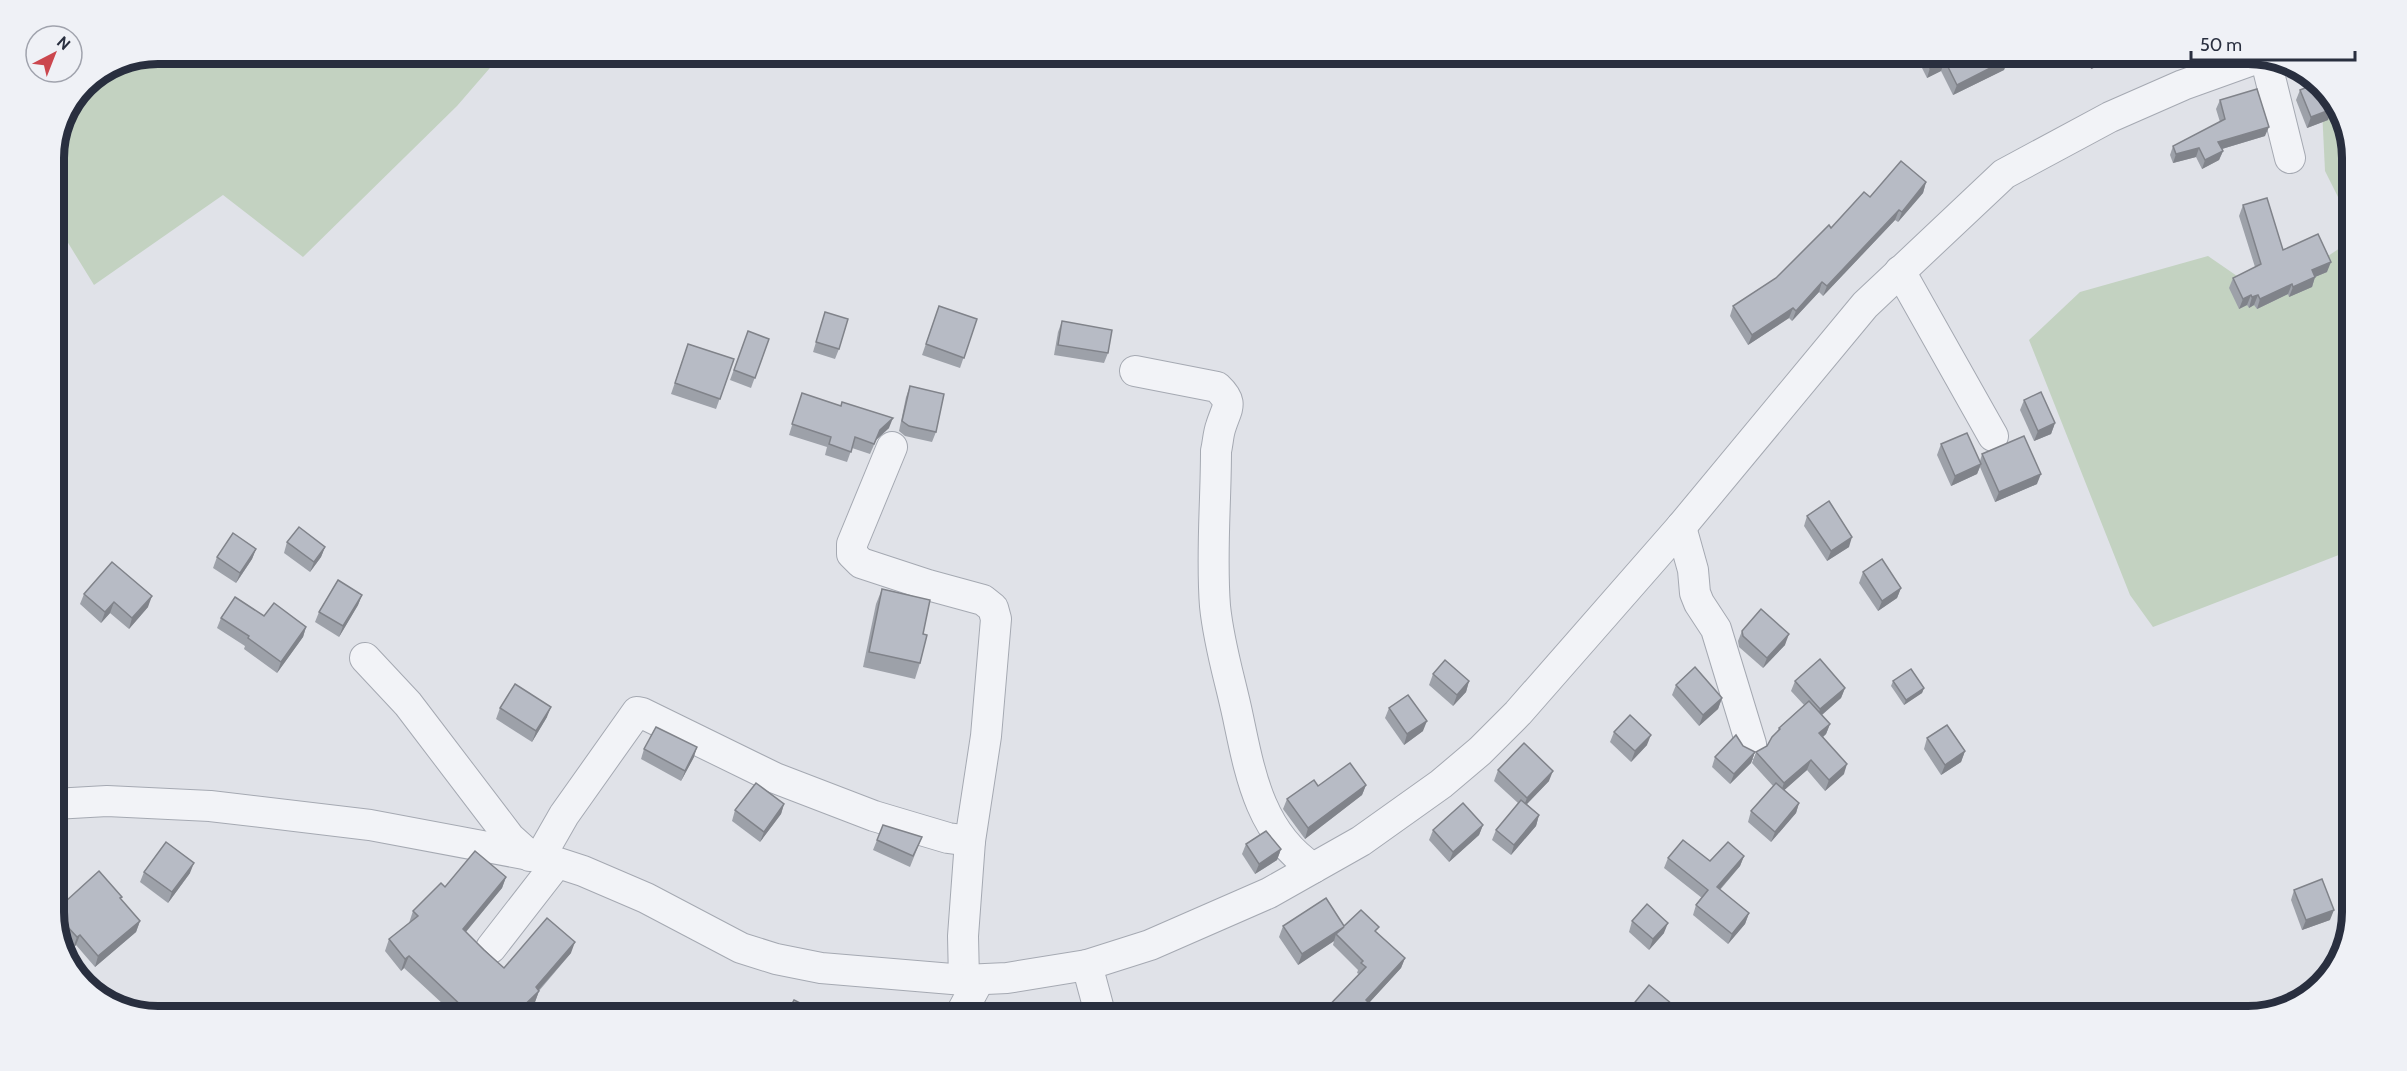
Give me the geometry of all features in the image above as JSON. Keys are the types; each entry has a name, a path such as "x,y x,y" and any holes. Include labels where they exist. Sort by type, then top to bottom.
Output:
{"street":[{"path":"65,803 107,801 210,806 370,825 458,840 542,858 583,871 646,898 741,948 776,959 821,968 971,980 1007,978 1087,965 1160,940 1269,893 1361,841 1440,784 1480,751 1518,713 1681,527 1865,305 2004,174 2110,117 2183,85 2240,65"},
{"path":"2265,66 2290,158"},
{"path":"1900,271 1993,436"},
{"path":"1135,371 1217,387 1226,395 1229,406 1220,427 1216,451 1215,604 1222,654 1249,771 1259,801 1292,850 1313,867"},
{"path":"892,447 852,544 852,554 861,563 983,600 993,608 996,619 986,736 970,841 963,936 971,980 963,1006"},
{"path":"1681,527 1693,570 1695,593 1716,629 1751,744"},
{"path":"365,658 408,704 510,838 542,858"},
{"path":"491,948 564,815 637,712 642,712 775,778 874,816 948,838 970,841"},
{"path":"1087,965 1098,1006"}],"green space":[{"path":"159,65 492,65 457,106 303,257 223,195 94,285 65,238 65,153 74,117 84,101 112,77 128,69"},
{"path":"2322,109 2330,112 2341,140 2342,205 2325,171"},
{"path":"2342,247 2342,554 2153,627 2130,595 2029,340 2080,292 2208,256 2253,287 2307,270"}],"building":[{"path":"1947,65 1996,65 1957,85"},
{"path":"2309,87 2329,110 2311,117 2300,90"},
{"path":"2257,89 2269,127 2218,142 2223,151 2205,160 2199,148 2176,154 2173,146 2225,119 2220,100"},
{"path":"1901,161 1926,182 1902,212 1899,210 1827,286 1822,282 1796,311 1793,308 1752,335 1733,306 1776,278 1829,225 1831,228 1864,192 1870,197"},
{"path":"2267,198 2283,250 2318,234 2331,262 2312,270 2315,277 2293,287 2292,284 2260,299 2258,295 2252,297 2251,295 2243,299 2233,278 2261,264 2243,205"},
{"path":"939,306 977,319 964,358 926,344"},
{"path":"825,312 848,319 839,349 816,342"},
{"path":"1062,321 1112,330 1108,353 1058,345"},
{"path":"748,331 769,339 755,378 734,370"},
{"path":"688,344 734,359 720,399 675,383"},
{"path":"910,386 944,394 936,432 909,426 902,421"},
{"path":"2041,392 2055,423 2038,431 2024,400"},
{"path":"802,393 841,406 842,402 893,418 880,430 874,444 855,437 851,452 829,444 831,437 792,424"},
{"path":"1967,433 1981,464 1955,476 1941,444"},
{"path":"2024,436 2041,474 1999,492 1982,454"},
{"path":"1829,501 1852,537 1831,551 1807,516"},
{"path":"299,527 325,547 314,562 287,542"},
{"path":"233,533 256,549 240,573 217,557"},
{"path":"1882,559 1901,588 1882,601 1863,572"},
{"path":"112,562 152,596 132,618 114,602 105,612 84,594"},
{"path":"338,580 362,595 343,626 319,612"},
{"path":"882,589 930,600 923,634 927,635 920,663 869,652"},
{"path":"235,597 264,616 274,603 306,627 281,662 248,638 249,636 221,618"},
{"path":"1761,609 1789,634 1767,658 1743,636 1742,631"},
{"path":"1820,659 1845,688 1820,709 1795,681"},
{"path":"1445,660 1469,681 1457,695 1433,674"},
{"path":"1695,667 1722,698 1703,715 1676,685"},
{"path":"1911,669 1924,688 1906,700 1893,681"},
{"path":"515,684 551,707 536,731 500,708"},
{"path":"1408,695 1427,721 1407,734 1389,708"},
{"path":"1809,701 1830,724 1819,733 1847,764 1829,780 1811,760 1784,783 1756,752 1767,746 1779,728"},
{"path":"1630,715 1651,735 1635,751 1614,732"},
{"path":"1947,725 1965,751 1945,765 1927,738"},
{"path":"656,727 697,747 685,771 644,749"},
{"path":"1736,735 1743,746 1755,752 1734,774 1715,757"},
{"path":"1524,743 1553,771 1527,798 1498,770"},
{"path":"1350,763 1366,785 1308,828 1287,799 1314,780 1318,786"},
{"path":"756,783 784,804 764,832 735,810"},
{"path":"1776,783 1799,803 1775,832 1751,811"},
{"path":"1521,800 1539,815 1514,845 1496,830"},
{"path":"1463,803 1483,825 1453,852 1433,830"},
{"path":"883,825 922,837 913,856 877,840"},
{"path":"1266,831 1281,849 1259,864 1246,844"},
{"path":"1683,840 1710,861 1728,842 1744,856 1717,887 1749,913 1732,934 1696,905 1708,890 1668,858"},
{"path":"166,842 194,863 172,892 144,872"},
{"path":"475,851 506,877 463,929 504,968 547,918 575,942 536,987 539,991 523,1006 462,1006 409,956 405,959 389,939 418,916 413,911 441,883 445,887"},
{"path":"99,871 140,921 98,956 80,935 77,937 66,925 65,902"},
{"path":"2322,879 2334,910 2306,920 2294,890"},
{"path":"1326,898 1344,926 1361,910 1379,927 1375,931 1405,958 1366,1000 1369,1003 1366,1006 1329,1006 1366,967 1361,963 1363,961 1336,934 1344,927 1302,954 1283,926"},
{"path":"1647,904 1668,923 1653,939 1632,921"},
{"path":"1649,985 1674,1006 1632,1006"},
{"path":"794,1000 806,1006 791,1006"}]}
